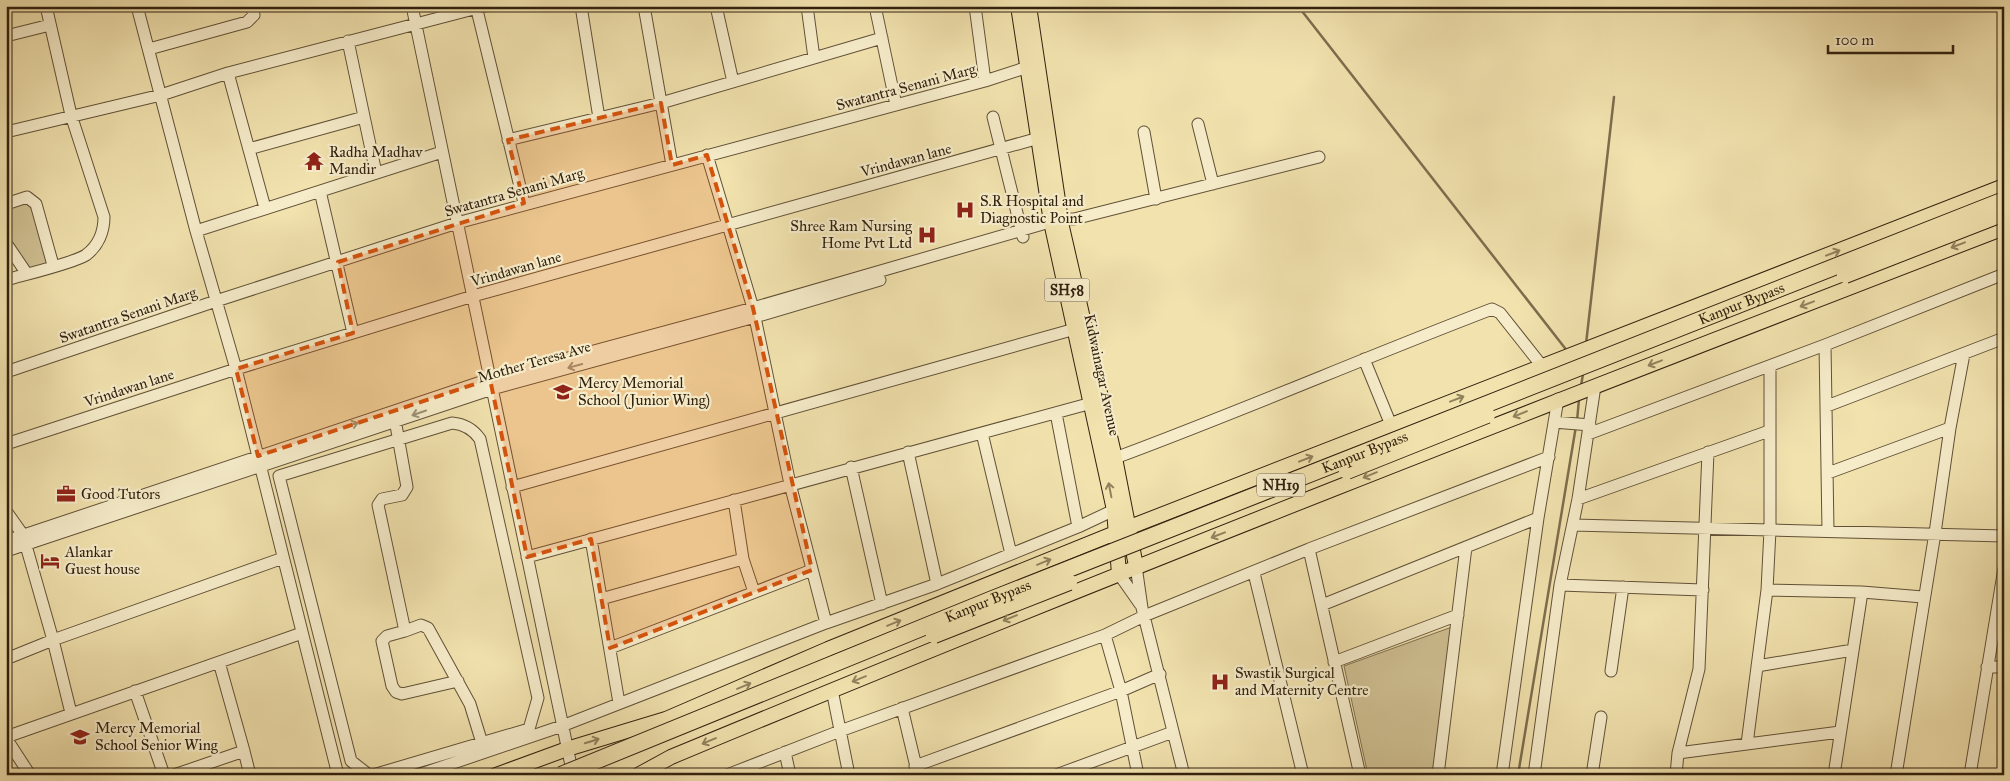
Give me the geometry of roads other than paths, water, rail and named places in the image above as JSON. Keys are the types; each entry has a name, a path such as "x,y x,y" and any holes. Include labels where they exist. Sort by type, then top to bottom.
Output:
{"highway":[{"name":"Kanpur Bypass","path":"561,775 990,600 2004,200"},
{"name":"Kanpur Bypass","path":"589,775 902,647 1533,396 2004,213"}],"main road":[{"name":"Kidwainagar Avenue","path":"1018,6 1033,65 1076,329 1115,458 1123,530 1119,574"},
{"name":"Kidwainagar Avenue","path":"1029,6 1039,138 1060,223 1097,402 1114,510 1136,566"},
{"path":"496,775 567,749 666,719 837,646 1123,530 2004,186"},
{"path":"638,775 671,757 1136,566 1562,398 2004,228"}],"street":[{"path":"6,280 84,256 95,246 104,225 104,217 71,115 46,6"},
{"path":"137,6 196,231 260,460 338,775"},
{"path":"149,49 247,22 254,15 251,6"},
{"path":"412,6 573,775"},
{"path":"581,6 599,118"},
{"path":"644,6 672,165"},
{"path":"716,6 733,82"},
{"path":"807,6 814,58"},
{"path":"875,6 896,105"},
{"path":"975,6 985,81"},
{"path":"6,132 160,95 228,73 479,7 524,203"},
{"path":"6,36 50,25"},
{"path":"508,140 661,104 882,38"},
{"path":"348,42 376,173"},
{"name":"Swatantra Senani Marg","path":"6,372 216,301 457,223 524,203 985,81 1033,65"},
{"path":"228,73 265,208"},
{"path":"249,149 364,117"},
{"path":"993,117 999,150 1022,234"},
{"path":"1198,124 1214,184"},
{"path":"1144,132 1156,199"},
{"name":"Vrindawan lane","path":"6,444 236,369 473,296 1039,138"},
{"path":"196,231 442,152"},
{"path":"707,155 754,312 790,484 826,623"},
{"path":"6,551 24,539 491,384 754,312 1060,223 1319,157"},
{"path":"320,190 353,333"},
{"path":"6,204 27,197 36,204 53,265"},
{"path":"6,243 28,274"},
{"path":"1559,422 1586,428 1770,367 2004,274"},
{"path":"1115,458 1225,418 1492,309 1500,313 1542,366"},
{"path":"512,487 776,415 1076,329"},
{"path":"1827,406 2004,338"},
{"path":"1825,346 1828,530"},
{"path":"1896,775 1950,428 1964,354"},
{"path":"1364,360 1391,425"},
{"path":"1747,744 1767,590 1770,530 1770,367"},
{"path":"1534,775 1560,585 1578,499 1591,387"},
{"path":"1502,775 1538,518 1549,457 1559,422 1562,398"},
{"path":"527,557 851,467 1097,402"},
{"path":"1056,413 1078,527"},
{"path":"394,417 407,489 402,495 381,500 378,505 405,631"},
{"path":"452,422 462,424 476,433 480,439 538,698 529,729 482,743 371,775 351,762 279,476 452,422"},
{"path":"1828,473 1950,428"},
{"path":"1578,499 1769,431"},
{"path":"982,433 1011,554"},
{"path":"908,452 937,584"},
{"path":"1676,775 1678,753 1699,669 1707,527 1708,452"},
{"path":"727,775 902,708 1105,635 1143,612 1254,573 1309,549 1549,457"},
{"path":"851,467 882,604"},
{"path":"734,500 743,558 754,592"},
{"path":"418,775 562,726 826,623 937,584 1078,527 1114,510"},
{"path":"6,511 24,539 53,640 71,713"},
{"path":"1322,605 1538,518"},
{"path":"1574,525 2004,536"},
{"path":"6,540 24,539"},
{"path":"591,540 619,703"},
{"path":"1438,775 1466,547"},
{"path":"1309,549 1360,775"},
{"path":"6,659 53,640 283,558"},
{"path":"601,598 743,558"},
{"path":"1136,566 1143,612 1184,775"},
{"path":"1970,775 2004,568"},
{"path":"610,648 812,570"},
{"path":"1254,573 1303,775"},
{"path":"1119,574 1143,612"},
{"path":"1560,585 1703,590"},
{"path":"1611,671 1623,587"},
{"path":"1767,590 1862,592 1923,597"},
{"path":"1834,775 1862,592"},
{"path":"1334,662 1458,615"},
{"path":"458,681 402,694 396,692 392,686 382,641 385,637 421,625 428,628 458,681 475,718 482,743"},
{"path":"30,775 6,737 135,690 302,633"},
{"path":"1105,635 1121,691 1138,775"},
{"path":"1757,666 1853,650"},
{"path":"219,662 250,775"},
{"path":"1987,667 2004,667"},
{"path":"902,708 916,770 1121,691 1160,674"},
{"path":"135,690 164,775"},
{"path":"832,690 849,775"},
{"path":"1592,775 1601,717"},
{"path":"1056,775 1076,771 1132,746 1173,732"},
{"path":"1678,753 1840,732"},
{"path":"174,775 244,751"},
{"path":"785,752 790,775"}],"waterway":[{"path":"1298,6 1568,352"},
{"path":"1586,344 1614,97"},
{"path":"1581,386 1583,374"},
{"path":"1577,421 1579,399"},
{"path":"1518,775 1576,426"}],"place":[{"name":"Radha Madhav Mandir","path":"314,161"},
{"name":"S.R Hospital and Diagnostic Point","path":"965,210"},
{"name":"Shree Ram Nursing Home Pvt Ltd","path":"927,235"},
{"name":"Mercy Memorial School (Junior Wing)","path":"563,392"},
{"name":"Good Tutors","path":"66,494"},
{"name":"Alankar Guest house","path":"50,561"},
{"name":"Swastik Surgical and Maternity Centre","path":"1220,682"},
{"name":"Mercy Memorial School Senior Wing","path":"80,737"}]}
